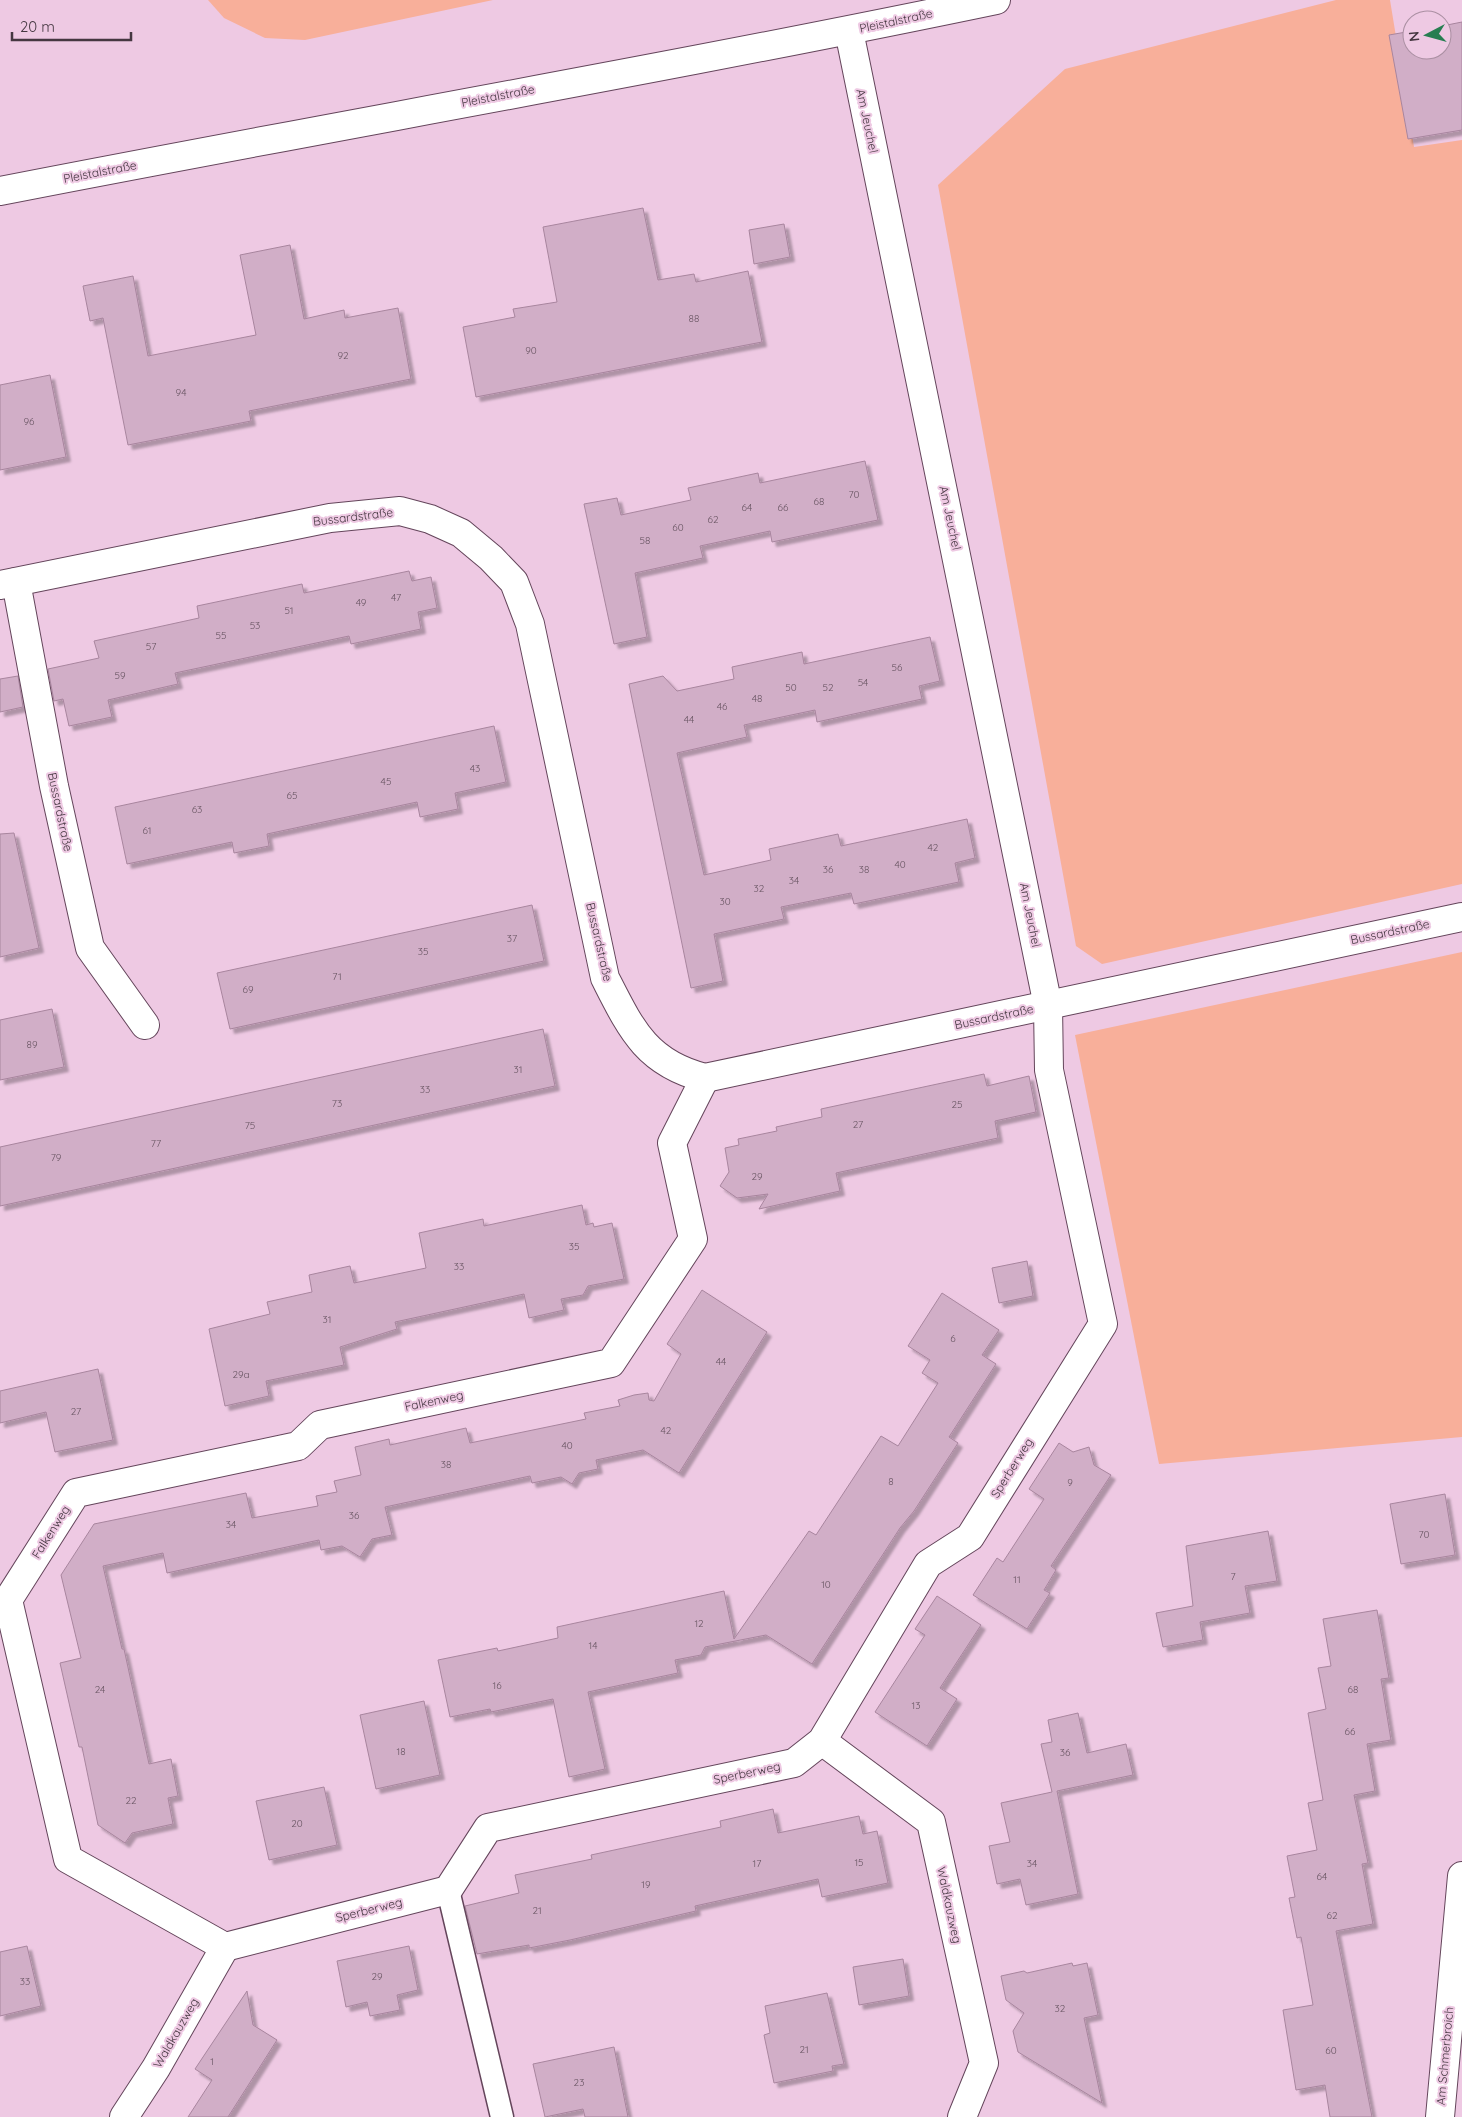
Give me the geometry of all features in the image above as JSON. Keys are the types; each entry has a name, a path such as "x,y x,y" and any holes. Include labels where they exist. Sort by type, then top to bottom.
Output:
{"street":[{"name":"Pleistalstraße","path":"0,191 849,31 996,0"},
{"name":"Am Jeuchel","path":"849,31 1048,1006"},
{"name":"Bussardstraße","path":"145,1025 90,948 8,584 330,518 400,511 430,519 461,533 514,582 530,624 605,978 627,1021 642,1042 662,1061 683,1073 705,1078 1462,916"},
{"name":"Sperberweg","path":"225,1947 448,1890 454,1884 488,1828 794,1763 822,1741 928,1564 970,1537 1103,1324 1049,1070 1048,1006"},
{"name":"Falkenweg","path":"225,1947 68,1859 45,1756 4,1601 76,1494 298,1446 320,1425 610,1363 693,1239 672,1143 705,1078"},
{"name":"Waldkauzweg","path":"822,1741 931,1822 984,2062 962,2117"},
{"name":"Am Schmerbroich","path":"1440,2117 1462,1884"},
{"name":"Waldkauzweg","path":"124,2117 156,2068 225,1947"}],"lane":[{"path":"448,1890 502,2117"}],"shaded area":[{"path":"208,0 493,0 305,40 265,38 224,18"},
{"path":"1336,0 1390,0 1414,147 1462,140 1462,884 1102,964 1076,946 938,185 1065,69"},
{"path":"1462,952 1462,1437 1159,1464 1075,1035"}],"building":[{"path":"1462,22 1462,130 1408,139 1389,35 1402,33 1402,60 1452,60 1452,24"},
{"path":"643,208 658,280 694,274 696,282 748,271 762,342 476,397 463,327 515,317 513,309 557,302 543,227"},
{"path":"784,224 790,257 754,264 749,230"},
{"path":"290,245 304,319 344,310 345,318 398,308 411,379 249,411 251,421 128,445 103,318 90,321 83,286 133,276 148,356 256,335 240,255"},
{"path":"50,375 66,457 0,470 0,385"},
{"path":"865,461 878,520 772,542 770,531 700,546 703,558 635,573 647,637 614,644 584,504 617,498 621,515 691,500 688,488 758,473 760,483"},
{"path":"409,571 412,581 431,577 437,608 418,612 421,629 351,644 349,636 175,673 178,684 108,700 112,717 69,726 63,699 54,701 48,669 99,658 94,641 199,618 197,606 302,584 304,593"},
{"path":"930,637 940,681 919,686 922,699 817,722 815,710 744,725 747,737 677,753 704,875 771,860 769,849 838,834 841,846 967,819 975,858 955,863 959,882 854,904 851,893 781,907 784,919 714,934 723,981 691,988 629,684 663,676 677,691 734,679 732,667 802,652 804,664"},
{"path":"18,676 23,707 0,712 0,679"},
{"path":"494,726 506,782 455,793 458,809 420,817 417,802 267,834 269,846 234,853 232,842 127,864 115,807"},
{"path":"14,833 39,948 0,957 0,834"},
{"path":"532,905 544,961 230,1029 217,973"},
{"path":"52,1009 64,1067 0,1080 0,1020"},
{"path":"543,1029 555,1086 0,1206 0,1147"},
{"path":"984,1074 987,1086 1029,1076 1036,1112 995,1121 998,1138 836,1173 840,1191 759,1209 768,1194 737,1198 720,1186 729,1172 725,1148 739,1145 738,1139 777,1131 776,1127 822,1117 821,1109"},
{"path":"582,1205 586,1225 593,1223 594,1227 612,1223 624,1279 588,1286 583,1295 561,1299 564,1310 529,1318 524,1294 395,1322 397,1329 340,1347 344,1365 266,1381 269,1396 225,1406 209,1329 270,1314 267,1302 312,1292 309,1275 350,1266 354,1283 426,1268 419,1233 483,1219 484,1226"},
{"path":"1027,1261 1033,1296 999,1303 992,1268"},
{"path":"702,1290 767,1332 679,1473 643,1450 596,1460 598,1469 579,1473 572,1484 561,1477 532,1483 530,1476 385,1507 392,1535 372,1539 360,1557 342,1546 321,1550 319,1540 167,1573 163,1553 103,1566 122,1649 124,1649 149,1764 171,1759 178,1796 168,1798 173,1824 132,1833 125,1843 98,1825 82,1747 79,1747 60,1663 81,1658 61,1575 94,1524 246,1493 252,1518 318,1506 316,1496 337,1492 334,1481 361,1475 355,1447 389,1439 390,1445 466,1428 470,1443 586,1419 584,1413 620,1406 618,1400 634,1395 648,1393 649,1400 654,1401 681,1354 667,1344"},
{"path":"942,1293 999,1330 982,1355 996,1364 949,1437 958,1443 914,1511 900,1528 812,1664 766,1635 705,1647 701,1655 675,1660 678,1673 588,1692 605,1769 569,1777 553,1699 491,1712 490,1709 450,1717 438,1660 497,1648 498,1651 558,1638 557,1627 724,1591 734,1639 809,1531 816,1535 881,1436 898,1446 938,1383 922,1373 930,1360 908,1346"},
{"path":"98,1369 113,1440 55,1452 46,1412 0,1423 0,1391"},
{"path":"1059,1443 1073,1452 1089,1447 1094,1465 1111,1475 1051,1566 1056,1570 1044,1590 1050,1593 1027,1629 973,1595 997,1558 1003,1562 1044,1499 1029,1489"},
{"path":"1445,1494 1455,1555 1401,1564 1390,1504"},
{"path":"1268,1531 1277,1581 1245,1586 1250,1613 1200,1622 1203,1640 1163,1647 1156,1613 1193,1606 1186,1546"},
{"path":"937,1596 981,1625 940,1688 957,1699 927,1746 875,1712 925,1635 915,1629"},
{"path":"1377,1610 1389,1678 1381,1679 1391,1740 1367,1744 1375,1791 1354,1795 1368,1863 1362,1864 1373,1924 1336,1931 1372,2117 1330,2117 1325,2085 1296,2090 1283,2010 1313,2005 1301,1937 1297,1938 1289,1898 1295,1897 1287,1856 1317,1850 1308,1803 1323,1800 1308,1713 1326,1709 1318,1668 1331,1666 1323,1619"},
{"path":"424,1701 440,1775 376,1789 360,1715"},
{"path":"1078,1713 1087,1753 1126,1744 1133,1775 1057,1791 1078,1894 1026,1905 1020,1879 997,1884 989,1846 1010,1842 1001,1803 1052,1792 1041,1744 1052,1742 1048,1720"},
{"path":"324,1787 337,1845 269,1860 256,1801"},
{"path":"773,1809 778,1833 859,1816 863,1834 877,1831 888,1883 822,1897 818,1879 695,1906 696,1911 570,1940 529,1948 529,1945 477,1954 465,1906 519,1893 515,1875 592,1859 591,1855 721,1827 720,1821"},
{"path":"27,1946 41,2006 0,2016 0,1952"},
{"path":"409,1946 418,1990 397,1995 400,2010 370,2016 367,2002 346,2007 337,1961"},
{"path":"903,1959 909,1996 859,2005 853,1967"},
{"path":"1072,1963 1073,1966 1087,1963 1098,2015 1084,2018 1102,2103 1018,2052 1013,2031 1024,2013 1006,2000 1001,1976 1024,1971 1027,1973"},
{"path":"247,1991 253,2025 277,2040 228,2117 188,2117 212,2080 195,2069"},
{"path":"827,1993 844,2064 832,2066 833,2071 774,2083 764,2035 770,2033 765,2006"},
{"path":"614,2047 628,2117 585,2117 583,2109 545,2117 533,2064"}]}
